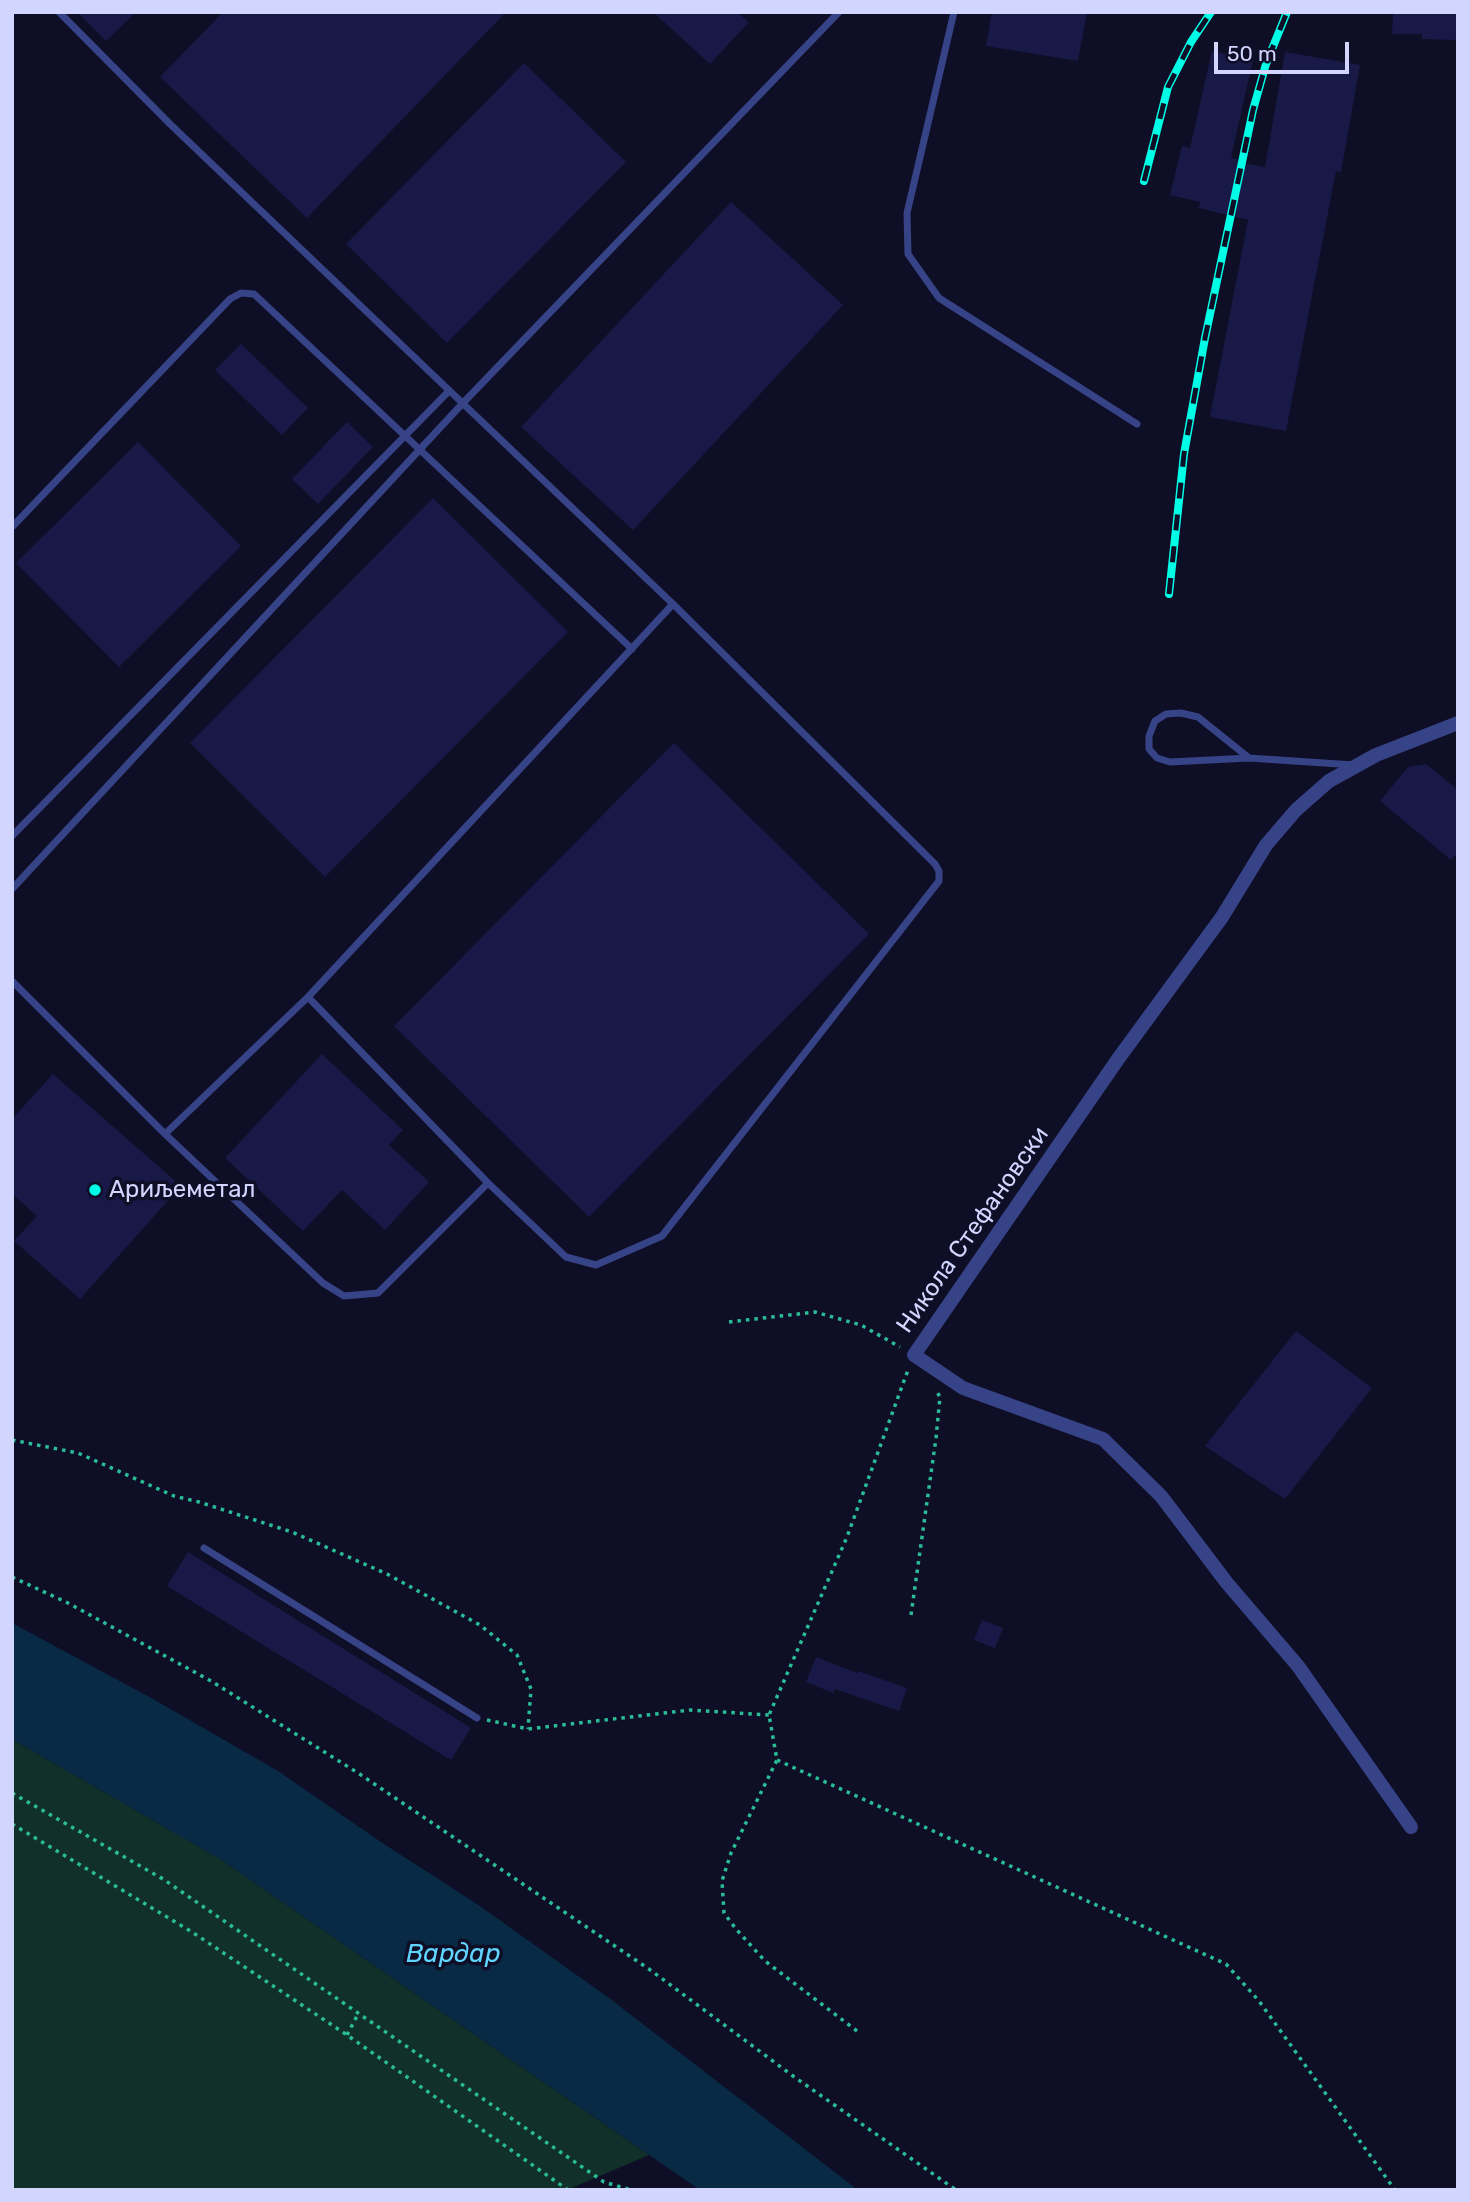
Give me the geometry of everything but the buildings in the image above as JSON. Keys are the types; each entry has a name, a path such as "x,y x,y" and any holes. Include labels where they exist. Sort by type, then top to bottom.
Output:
{"street":[{"name":"Никола Стефановски","path":"1411,1827 1298,1666 1227,1583 1161,1496 1103,1439 963,1388 914,1355 1118,1059 1222,917 1266,845 1296,810 1329,781 1376,755 1458,723"}],"lane":[{"path":"59,12 170,124 673,604 935,864 939,871 939,881 662,1236 596,1265 566,1257 488,1183 308,997"},
{"path":"12,889 462,404 839,12"},
{"path":"954,12 907,213 908,254 939,298 1137,424"},
{"path":"12,527 230,299 241,293 254,294 632,649"},
{"path":"12,836 448,392"},
{"path":"165,1134 308,997 673,604"},
{"path":"1248,758 1198,718 1181,713 1166,714 1155,721 1149,736 1149,749 1157,758 1170,762 1248,758 1358,765"},
{"path":"12,981 165,1134 323,1283 344,1296 378,1293 488,1183"},
{"path":"204,1548 477,1718"}],"path":[{"path":"729,1322 815,1312 861,1325 914,1355 847,1537 769,1715 777,1760 730,1853 722,1881 724,1913 765,1961 857,2031"},
{"path":"911,1615 940,1396 934,1386"},
{"path":"12,1440 78,1453 174,1496 292,1532 387,1574 480,1625 517,1655 531,1689 528,1729"},
{"path":"12,1577 68,1603 211,1681 358,1773 639,1962 793,2076 956,2190"},
{"path":"477,1718 528,1729 690,1710 769,1715"},
{"path":"777,1760 1226,1964 1259,2001 1395,2190"},
{"path":"12,1793 163,1879 604,2182 631,2190"},
{"path":"12,1824 192,1932 347,2035 568,2190"},
{"path":"347,2035 358,2014"}],"green space":[{"path":"12,1739 220,1859 649,2155 567,2190 12,2190"}],"water":[{"name":"Вардар","path":"12,1623 153,1699 278,1771 477,1904 609,1998 858,2190 700,2190 220,1859 12,1739"}],"railway":[{"path":"1144,181 1168,87 1191,42 1211,12"},
{"path":"1169,594 1184,454 1205,338 1253,110 1266,64 1287,12"}],"place":[{"name":"Ариљеметал","path":"95,1190"}]}
